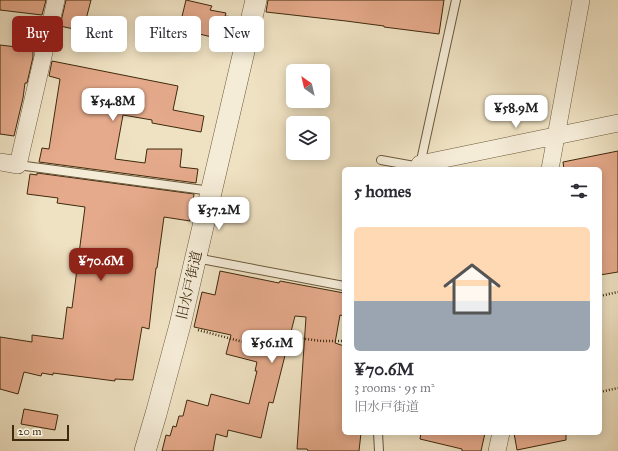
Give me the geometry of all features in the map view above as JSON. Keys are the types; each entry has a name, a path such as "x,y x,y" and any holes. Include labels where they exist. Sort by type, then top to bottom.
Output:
{"street":[{"path":"0,162 18,165 56,0"},
{"name":"旧水戸街道","path":"145,451 180,325 256,0"},
{"path":"550,167 581,0"},
{"path":"420,167 556,135 618,123"},
{"path":"497,451 501,435"}],"lane":[{"path":"381,160 420,167 456,0"},
{"path":"18,165 211,191"},
{"path":"196,258 342,286"},
{"path":"378,435 379,451"}],"path":[{"path":"602,296 618,292"},
{"path":"180,325 251,344 273,335 322,341 342,341"},
{"path":"602,392 618,388"}],"building":[{"path":"0,0 46,0 42,15 0,10"},
{"path":"66,0 91,0 87,16 71,16 71,28 63,27 62,16"},
{"path":"186,0 212,6 210,10 226,13 225,16 209,16 209,36 201,34 201,16 182,16"},
{"path":"268,0 444,0 439,34 266,12"},
{"path":"0,45 12,46 12,52 33,52 33,57 27,83 25,83 14,136 0,134"},
{"path":"52,61 178,86 173,110 204,116 201,132 152,123 152,120 123,115 115,159 145,163 147,149 182,149 180,167 198,169 196,183 39,162 42,148 49,149 60,79 49,76"},
{"path":"618,151 618,272 602,275 602,167 564,167 563,162"},
{"path":"37,173 194,194 190,221 164,217 149,329 142,327 133,380 115,379 115,381 53,373 53,375 42,373 41,376 24,372 18,394 0,389 0,337 32,342 32,335 63,339 67,307 72,308 85,207 57,203 58,198 27,194 30,174 37,175"},
{"path":"220,271 279,283 280,281 342,293 342,316 340,315 335,343 342,345 342,435 361,435 359,451 308,451 307,449 297,449 306,317 295,316 273,403 269,402 261,438 228,430 227,437 216,434 213,451 162,451 166,435 170,436 173,426 176,427 179,416 183,416 187,400 208,406 211,394 249,404 257,371 255,371 257,362 226,354 231,335 194,327 202,292 215,295"},
{"path":"24,409 58,415 55,430 21,424"},
{"path":"421,435 485,435 481,451 462,451 462,449 420,439"},
{"path":"514,435 566,435 566,440 517,450"}]}
